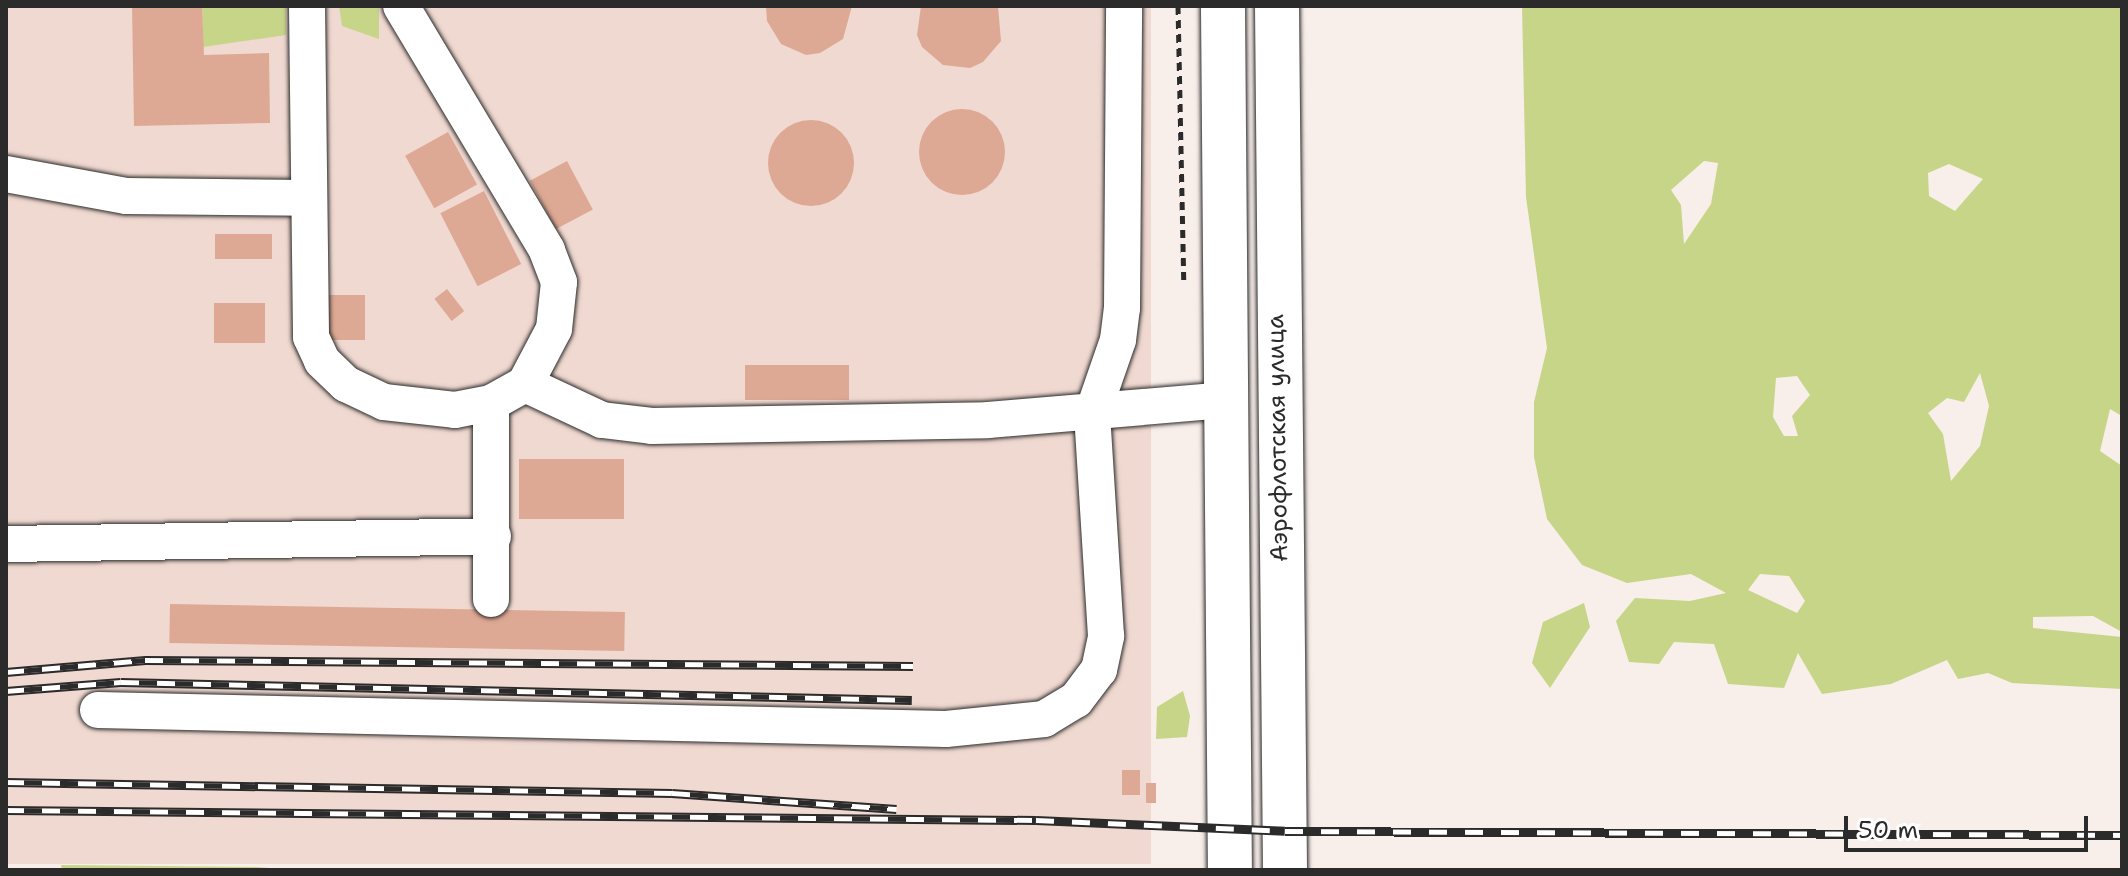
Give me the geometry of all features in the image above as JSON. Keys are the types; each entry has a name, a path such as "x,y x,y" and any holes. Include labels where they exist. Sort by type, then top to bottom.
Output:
{"main road":[{"path":"1223,6 1230,870"},
{"name":"Аэрофлотская улица","path":"1277,6 1285,870"}],"lane":[{"path":"307,6 305,198 311,337 322,361 346,384 384,402 455,410 491,403 525,384 554,329 559,282 547,250 401,6"},
{"path":"98,710 899,729 1001,726 1044,719 1076,700 1099,670 1106,636 1092,415 1118,340 1122,308 1124,6"},
{"path":"6,174 126,196 305,198"},
{"path":"525,384 602,420 652,426 1092,415 1151,403 1224,400"},
{"path":"491,403 491,599"},
{"path":"6,544 493,536"}],"shaded area":[{"path":"6,6 1151,6 1151,864 6,864"}],"green space":[{"path":"202,6 286,6 286,35 203,47"},
{"path":"339,6 379,6 379,39 342,26"},
{"path":"1522,6 2122,6 2122,416 2110,409 2100,451 2122,466 2122,632 2093,616 2033,617 2033,628 2122,637 2122,689 2012,683 1988,673 1958,679 1947,660 1891,684 1822,694 1798,653 1784,688 1728,684 1714,644 1674,642 1659,664 1629,662 1616,621 1635,598 1690,601 1726,593 1691,574 1627,583 1582,565 1547,519 1534,457 1534,402 1547,348 1526,197","holes":["1704,161 1718,163 1711,204 1684,244 1681,205 1671,190","1949,164 1983,179 1955,211 1929,196 1928,173","1980,373 1989,406 1980,446 1951,481 1943,434 1928,413 1947,398 1964,402","1797,376 1810,395 1792,416 1798,436 1784,436 1773,417 1776,378","1760,574 1789,576 1805,601 1797,613 1748,590"]},
{"path":"1584,603 1590,627 1550,688 1532,663 1543,622"},
{"path":"1183,691 1190,716 1187,737 1156,739 1157,707"},
{"path":"61,865 256,867 299,870 62,870"}],"building":[{"path":"132,6 202,6 204,55 269,53 270,123 134,126"},
{"path":"766,6 852,6 843,39 820,53 806,55 781,44 767,21"},
{"path":"921,6 998,6 1001,41 983,62 970,68 943,65 922,47 917,35"},
{"path":"962,109 979,112 993,121 1002,135 1005,152 1002,169 993,183 979,192 962,195 945,192 931,183 922,169 919,152 922,135 931,121 945,112"},
{"path":"811,120 828,123 842,132 851,146 854,163 851,180 842,194 828,203 811,206 794,203 780,194 771,180 768,163 771,146 780,132 794,123"},
{"path":"448,132 477,184 434,208 405,156"},
{"path":"567,161 593,210 556,229 530,181"},
{"path":"484,191 521,264 478,286 440,213"},
{"path":"215,234 272,234 272,259 215,259"},
{"path":"447,289 464,311 452,321 434,299"},
{"path":"326,295 365,295 365,340 326,340"},
{"path":"214,303 265,303 265,343 214,343"},
{"path":"745,365 849,365 849,400 745,400"},
{"path":"519,459 624,459 624,519 519,519"},
{"path":"170,604 625,612 624,651 169,643"},
{"path":"1122,770 1140,770 1140,795 1122,795"},
{"path":"1146,783 1156,783 1156,803 1146,803"}],"railway":[{"path":"6,672 145,660 913,666"},
{"path":"6,691 121,682 912,700"},
{"path":"6,782 672,793 896,809"},
{"path":"6,810 1036,820 1285,831 2122,835"}]}
